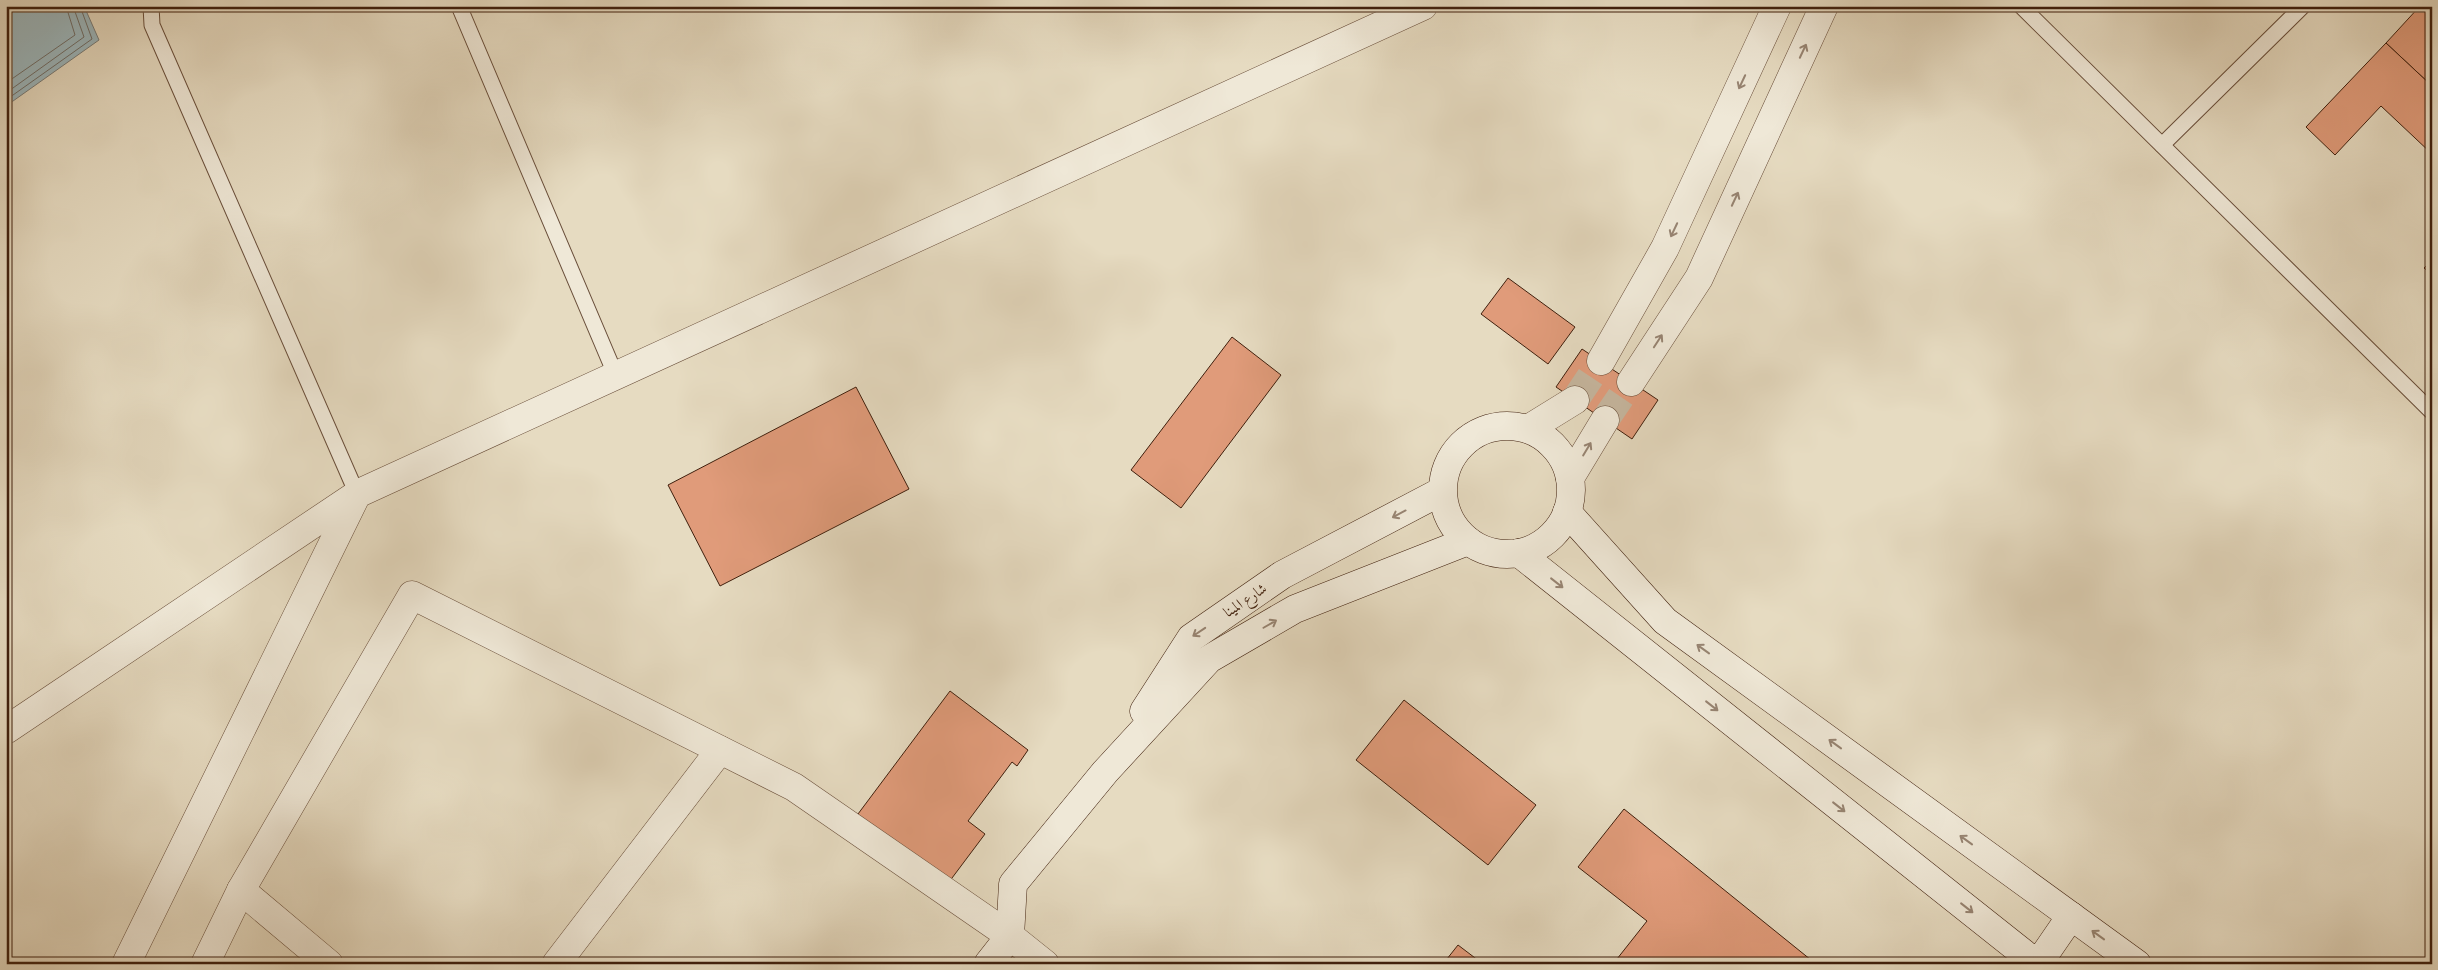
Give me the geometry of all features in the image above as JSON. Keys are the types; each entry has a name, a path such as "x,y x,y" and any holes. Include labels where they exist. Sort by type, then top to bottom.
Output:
{"street":[{"path":"6,730 357,494 1423,6"},
{"path":"1601,361 1666,248 1777,6"},
{"path":"1631,382 1699,278 1824,6"},
{"path":"1528,429 1575,400"},
{"path":"1570,478 1605,420"},
{"path":"1499,426 1528,429 1547,440 1562,457 1570,478 1571,490 1567,512 1556,531 1539,546 1519,553 1497,554 1468,541 1453,525 1444,504 1442,491 1446,469 1460,446 1477,432 1499,426"},
{"name":"شارع المينا","path":"1105,772 1190,638 1282,575 1442,491"},
{"path":"126,964 357,494"},
{"path":"1567,512 1665,621 2138,964"},
{"name":"شارع المينا","path":"1010,936 1013,884 1105,772 1209,659 1295,609 1468,541"},
{"path":"1519,553 2038,964 2071,916"},
{"path":"205,964 241,890 412,595 794,787 1010,936 1045,964"},
{"path":"556,964 720,750"},
{"path":"241,890 329,964"},
{"path":"988,964 1010,936"}],"lane":[{"path":"152,6 152,25 357,494"},
{"path":"459,6 616,376"},
{"path":"2021,6 2429,403"},
{"path":"2162,145 2303,6"}],"water":[{"path":"6,6 84,6 99,40 6,106"}],"building":[{"path":"2420,6 2432,6 2432,86 2386,43"},
{"path":"2386,43 2432,86 2432,154 2381,106 2335,155 2306,127"},
{"path":"2432,260 2432,275 2424,268"},
{"path":"1508,278 1575,327 1548,364 1481,314"},
{"path":"1232,337 1281,375 1181,508 1131,470"},
{"path":"1582,349 1658,400 1632,439 1556,387"},
{"path":"856,387 909,489 720,586 668,485"},
{"path":"950,691 1028,750 1017,766 1012,762 968,821 985,834 943,890 852,822"},
{"path":"1404,700 1536,805 1488,865 1356,760"},
{"path":"1624,809 1816,964 1613,964 1647,921 1578,867"},
{"path":"1458,945 1483,964 1443,964"}],"tunnel":[{"path":"1575,400 1601,361"},
{"path":"1605,420 1631,382"}]}
